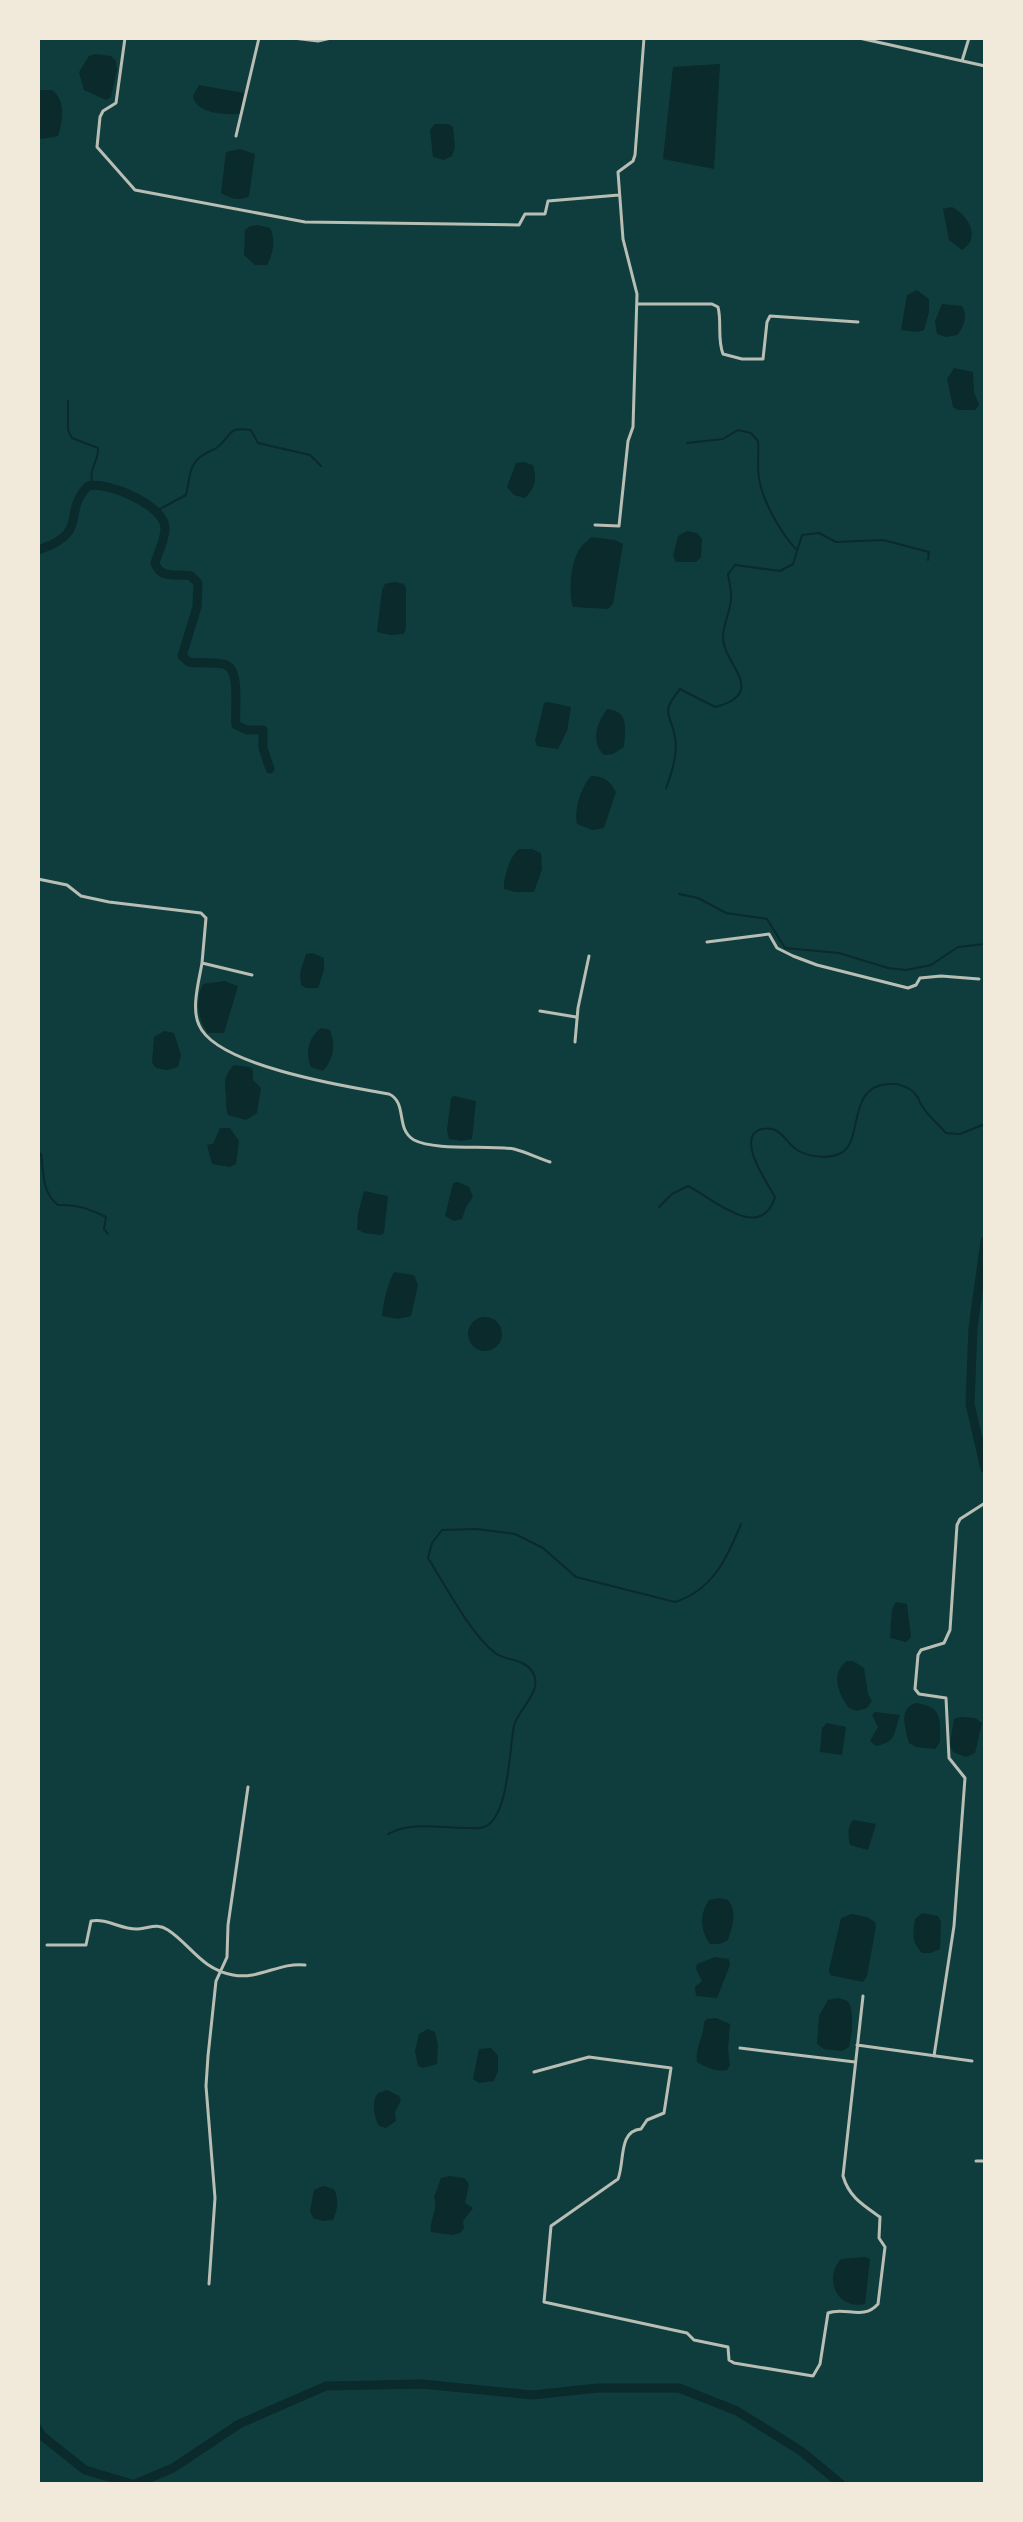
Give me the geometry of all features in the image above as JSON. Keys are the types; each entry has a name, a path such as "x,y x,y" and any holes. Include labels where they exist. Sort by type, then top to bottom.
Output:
{"street":[{"path":"125,38 116,103 103,111 100,117 97,147 135,190 305,222 367,225 412,222 519,225 526,214 545,214 548,201 619,195"},
{"path":"236,136 259,38"},
{"path":"293,38 318,41 331,38"},
{"path":"595,525 619,526 628,441 633,427 637,294 623,239 618,172 633,161 635,155 644,38"},
{"path":"859,38 985,66"},
{"path":"962,61 969,38"},
{"path":"637,304 712,304 718,307 719,344 723,354 742,359 763,359 770,316 858,322"},
{"path":"38,879 67,885 81,896 109,902 201,913 206,918 207,928 198,988 199,1026 234,1056 282,1072 389,1094 399,1103 402,1129 415,1140 441,1145 517,1150 550,1162"},
{"path":"707,942 769,934 777,948 793,956 908,988 916,985 920,978 979,979"},
{"path":"575,1042 589,956"},
{"path":"202,963 252,975"},
{"path":"540,1011 577,1017"},
{"path":"934,2056 954,1926 965,1778 949,1758 946,1698 919,1694 915,1689 918,1655 921,1650 944,1643 950,1630 957,1525 960,1519 985,1503"},
{"path":"209,2284 215,2198 206,2086 214,1996 227,1957 228,1925 248,1787"},
{"path":"47,1945 86,1945 91,1921 95,1920 137,1929 154,1925 171,1932 197,1958 221,1971 245,1977 291,1963 305,1965"},
{"path":"534,2072 589,2057 671,2068 664,2113 647,2120 641,2129 632,2130 626,2135 618,2179 551,2226 544,2302 687,2333 694,2340 728,2347 729,2360 734,2363 813,2376 820,2364 828,2313 833,2310 860,2314 873,2310 878,2304 885,2247 879,2238 880,2217 855,2199 846,2188 843,2176 863,1996"},
{"path":"857,2045 972,2061"},
{"path":"740,2048 855,2062"},
{"path":"976,2161 985,2161"}],"water":[{"path":"89,56 111,56 116,61 111,97 106,100 84,90 79,72"},
{"path":"720,64 714,169 663,159 673,67"},
{"path":"199,85 244,93 240,114 219,113 200,107 193,96"},
{"path":"38,90 52,90 60,99 62,117 58,136 38,137"},
{"path":"435,124 453,127 455,147 452,156 444,160 433,157 430,130"},
{"path":"240,149 255,154 249,196 238,199 221,193 226,152"},
{"path":"952,207 963,215 972,233 968,245 962,250 949,240 943,209"},
{"path":"258,225 270,228 273,237 267,265 255,265 244,255 245,230"},
{"path":"917,290 929,299 924,330 901,330 907,295"},
{"path":"942,304 962,306 964,321 957,335 946,337 937,334 935,321"},
{"path":"954,368 973,372 974,392 979,405 975,410 953,407 947,379"},
{"path":"516,463 533,465 535,479 525,498 514,495 507,487"},
{"path":"687,531 697,533 702,539 701,557 696,562 676,562 673,556 678,536"},
{"path":"591,537 623,544 613,604 608,609 573,607 573,567 578,552"},
{"path":"385,584 404,584 406,588 406,628 404,634 390,635 377,632 382,590"},
{"path":"544,703 571,707 567,731 558,749 537,746 535,741"},
{"path":"607,709 623,717 625,734 624,747 613,754 604,755 597,744 596,732"},
{"path":"591,776 606,780 616,792 604,828 592,830 577,824 576,818 579,798"},
{"path":"519,849 541,853 542,869 534,892 504,889 508,868"},
{"path":"306,954 324,958 324,970 318,988 306,988 301,985 300,973"},
{"path":"224,981 238,986 224,1033 208,1033 202,1022 199,996 203,984"},
{"path":"321,1028 330,1030 333,1041 332,1057 323,1071 311,1067 308,1056 311,1041"},
{"path":"164,1031 174,1033 181,1055 178,1067 167,1070 156,1068 152,1063 154,1037"},
{"path":"234,1065 250,1067 253,1080 261,1088 257,1113 246,1120 227,1112 226,1079"},
{"path":"451,1098 476,1101 472,1139 449,1139 447,1130"},
{"path":"220,1128 230,1128 239,1141 236,1164 230,1167 212,1164 207,1145 213,1144"},
{"path":"453,1183 469,1187 473,1197 462,1219 454,1221 445,1216"},
{"path":"364,1191 388,1196 384,1233 381,1235 357,1229"},
{"path":"394,1272 414,1275 418,1285 411,1316 398,1319 382,1316"},
{"path":"485,1317 497,1322 502,1334 497,1346 485,1351 473,1346 468,1334 473,1322"},
{"path":"896,1602 907,1604 911,1637 906,1642 890,1638 892,1609"},
{"path":"847,1661 864,1668 872,1701 867,1708 857,1711 849,1708 842,1696 837,1678"},
{"path":"916,1703 931,1708 938,1715 940,1742 935,1749 909,1743 905,1714"},
{"path":"875,1712 900,1715 891,1739 876,1746 870,1741 878,1727 872,1715"},
{"path":"975,1718 982,1723 975,1753 966,1757 953,1752 950,1744 954,1719"},
{"path":"827,1723 846,1727 842,1755 820,1752 822,1728"},
{"path":"853,1820 876,1824 868,1850 850,1845 848,1835"},
{"path":"709,1900 728,1900 731,1905 732,1925 728,1940 710,1944 704,1933 702,1917"},
{"path":"922,1913 938,1916 941,1922 940,1949 931,1953 922,1953 914,1941 915,1919"},
{"path":"852,1914 867,1917 876,1926 867,1976 863,1982 830,1975 829,1970 841,1918"},
{"path":"715,1957 729,1959 730,1965 717,1998 696,1996 695,1987 702,1981 697,1964"},
{"path":"838,1998 848,2001 852,2018 849,2047 842,2051 824,2049 817,2044 819,2016 828,2000"},
{"path":"716,2018 730,2024 730,2065 727,2070 712,2069 697,2062 704,2022"},
{"path":"428,2029 435,2032 437,2064 423,2068 418,2066 415,2051 419,2034"},
{"path":"491,2048 498,2056 498,2071 494,2081 479,2083 473,2079 479,2049"},
{"path":"387,2090 399,2096 401,2101 395,2112 396,2121 386,2128 379,2126 374,2105 378,2093"},
{"path":"441,2178 464,2178 469,2184 465,2203 473,2208 463,2221 464,2228 460,2233 431,2232 434,2197"},
{"path":"323,2186 334,2189 336,2193 333,2220 313,2218 310,2211 314,2190"},
{"path":"841,2259 870,2259 865,2304 855,2305 840,2298 833,2284 833,2275"}],"waterway":[{"path":"68,401 68,430 72,438 98,448 92,485"},
{"path":"158,510 186,495 190,473 198,459 218,447 235,430 251,430 258,443 310,455 321,466"},
{"path":"687,443 723,439 738,430 751,433 758,441 758,473 764,496 779,526 797,550"},
{"path":"38,550 54,543 70,529 76,505 88,486 121,491 155,511 165,527 155,563 165,574 191,576 198,583 197,607 182,656 189,662 222,664 231,669 235,683 236,725 247,730 263,730 263,748 270,769"},
{"path":"666,788 676,750 668,709 680,689 715,707 739,694 739,676 723,637 731,600 728,574 735,565 780,571 793,564 802,535 819,533 836,542 883,540 929,552 928,560"},
{"path":"679,894 698,898 726,913 767,919 785,948 839,953 888,968 906,970 931,965 958,947 985,944"},
{"path":"659,1207 672,1194 688,1186 735,1213 759,1217 768,1210 775,1197 753,1153 752,1136 761,1129 775,1130 802,1152 834,1156 847,1148 860,1105 875,1087 888,1084 904,1086 917,1096 927,1113 946,1133 960,1134 985,1124"},
{"path":"38,1152 41,1154 46,1189 53,1200 58,1205 72,1205 106,1217 104,1229 108,1234"},
{"path":"985,1241 973,1328 970,1404 985,1469"},
{"path":"388,1834 416,1826 480,1828 492,1821 503,1797 516,1719 535,1686 535,1678 528,1667 495,1653 476,1634 428,1558 432,1543 442,1530 476,1529 515,1534 543,1548 576,1577 675,1602 688,1597 709,1581 724,1560 741,1524"},
{"path":"135,2484 173,2468 239,2424 326,2386 422,2384 532,2395 598,2388 679,2388 737,2411 801,2451 841,2484"},
{"path":"38,2429 41,2435 85,2470 132,2484"}]}
